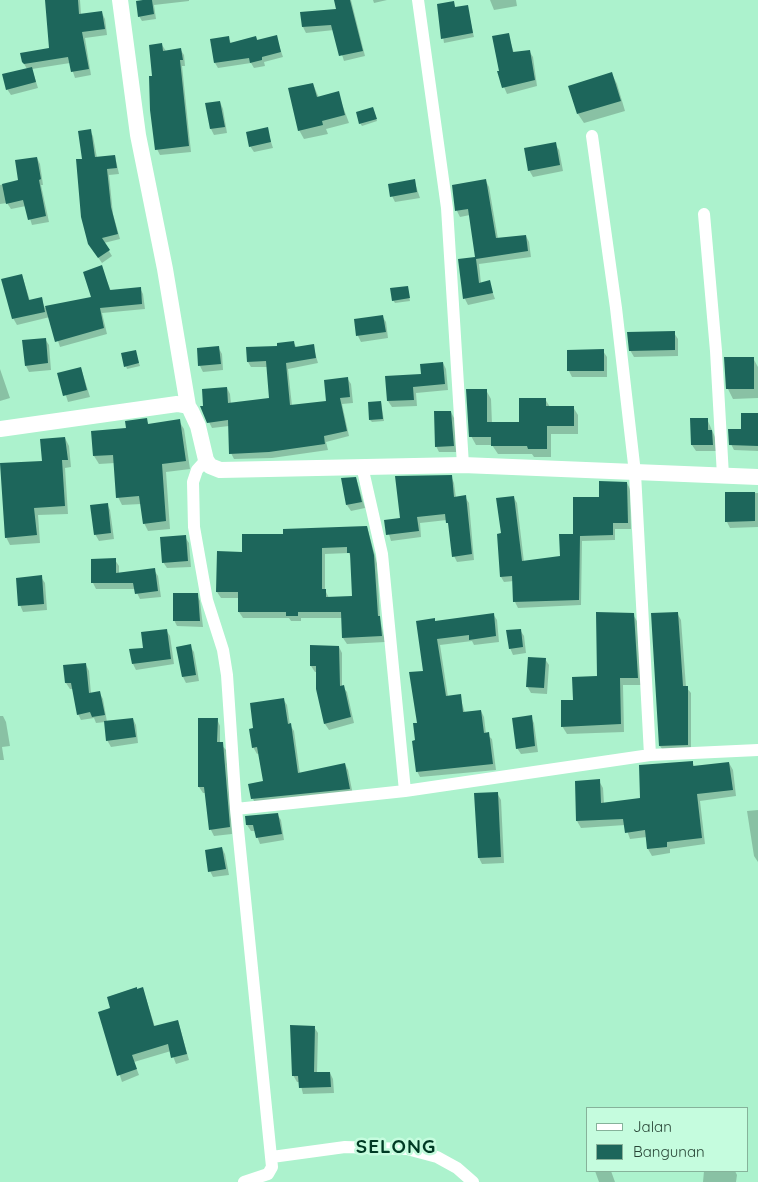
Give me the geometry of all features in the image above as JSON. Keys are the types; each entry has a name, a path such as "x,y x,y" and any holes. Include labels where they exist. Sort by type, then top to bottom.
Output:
{"street":[{"path":"120,0 138,135 188,406 198,426 206,460 210,466 220,470 463,465 758,477"},
{"path":"418,0 447,208 463,465"},
{"path":"592,136 616,308 635,473 650,755"},
{"path":"704,214 716,350 723,476"},
{"path":"0,429 167,404 188,406"},
{"path":"206,460 197,470 193,482 194,527 207,600 223,650 236,809 272,1157 272,1167 268,1174 244,1182"},
{"path":"362,466 382,554 405,791"},
{"path":"236,809 405,791 650,755 758,750"},
{"path":"272,1157 345,1148 407,1150 437,1157 457,1168 473,1182"}],"building":[{"path":"45,0 78,0 79,14 102,11 105,29 82,32 89,69 71,72 68,57 24,64 22,62 20,53 49,48"},
{"path":"152,0 154,14 138,17 136,1"},
{"path":"334,0 350,0 363,51 339,56 331,25 302,27 300,12 336,9"},
{"path":"454,1 455,7 468,5 473,33 441,39 437,4"},
{"path":"509,33 513,52 530,50 535,80 502,88 497,71 499,71 492,36"},
{"path":"277,35 281,52 262,57 262,60 250,63 249,58 214,63 210,39 229,36 230,43 256,36 257,40"},
{"path":"162,43 163,51 181,48 183,60 180,60 189,146 155,150 150,110 149,76 152,76 149,45"},
{"path":"32,67 36,82 6,90 2,74"},
{"path":"612,72 621,101 577,114 568,86"},
{"path":"313,83 317,97 339,91 345,115 322,121 323,125 298,131 288,88"},
{"path":"220,101 225,127 210,129 205,103"},
{"path":"373,107 377,119 359,124 356,112"},
{"path":"268,127 271,142 249,147 246,132"},
{"path":"91,129 95,157 115,155 117,168 107,169 111,207 118,234 102,238 110,250 98,258 88,244 81,217 76,159 82,159 78,131"},
{"path":"556,142 560,165 528,171 524,148"},
{"path":"37,157 46,216 28,220 23,200 6,204 2,184 18,180 15,160"},
{"path":"415,179 417,192 390,197 388,184"},
{"path":"486,179 496,238 526,235 528,251 476,259 479,283 490,280 493,293 463,299 458,259 475,257 468,209 455,211 452,185"},
{"path":"102,265 110,290 141,287 142,304 100,308 104,328 55,342 45,306 91,297 83,272"},
{"path":"22,274 29,300 42,297 45,312 12,319 1,279"},
{"path":"408,286 410,298 392,301 390,288"},
{"path":"383,315 386,332 356,336 354,319"},
{"path":"675,331 675,350 629,351 627,332"},
{"path":"46,338 48,363 25,366 22,340"},
{"path":"294,341 295,347 314,344 316,358 286,363 290,405 326,401 324,380 348,377 350,397 340,398 347,431 324,436 325,444 269,452 229,454 228,420 207,423 200,406 203,406 202,389 227,387 228,403 269,398 266,361 247,362 246,347 277,346 277,343"},
{"path":"219,346 221,364 198,366 197,348"},
{"path":"604,349 604,371 567,371 567,350"},
{"path":"136,350 139,363 124,367 121,353"},
{"path":"724,357 754,357 754,389 726,389"},
{"path":"443,362 445,384 413,387 414,400 387,401 385,376 421,374 420,364"},
{"path":"81,367 87,390 63,396 57,373"},
{"path":"466,389 487,389 487,422 519,422 519,398 546,398 546,406 574,406 574,426 547,426 547,449 528,449 527,446 491,446 491,437 469,437"},
{"path":"381,401 383,419 369,420 368,402"},
{"path":"434,411 451,411 454,446 435,447"},
{"path":"741,413 758,413 758,446 729,445 728,429 741,429"},
{"path":"147,418 148,424 180,419 186,461 162,464 166,521 143,524 139,496 116,498 113,455 93,456 91,431 126,428 125,421"},
{"path":"690,418 708,418 708,430 712,430 713,445 691,445"},
{"path":"65,437 68,460 62,460 65,506 34,508 37,535 5,538 0,463 42,461 40,439"},
{"path":"452,475 454,497 466,495 472,554 452,557 448,523 446,523 445,514 417,517 419,531 386,535 384,520 400,518 395,476"},
{"path":"356,477 362,502 346,505 341,478"},
{"path":"599,481 627,482 628,523 613,523 613,535 580,536 579,600 513,602 512,576 500,577 497,534 501,533 496,498 514,496 522,561 560,556 559,534 573,534 573,497 599,497"},
{"path":"725,492 755,492 755,521 725,522"},
{"path":"108,503 111,533 94,535 90,505"},
{"path":"367,526 374,555 378,616 380,616 382,636 342,638 341,612 298,612 298,616 286,616 286,612 238,612 238,592 216,592 217,551 242,552 242,534 283,534 283,529","holes":["347,547 347,553 350,553 352,596 326,597 326,589 322,589 322,548"]},
{"path":"186,535 188,561 162,563 160,537"},
{"path":"116,558 116,573 155,568 158,591 135,594 133,583 91,583 91,559"},
{"path":"42,575 44,604 18,606 16,578"},
{"path":"173,593 198,593 200,621 173,621"},
{"path":"596,612 634,613 638,678 620,678 621,724 561,727 561,700 573,700 572,677 597,676"},
{"path":"678,612 683,686 688,686 688,745 659,746 651,613"},
{"path":"494,613 496,636 469,640 469,635 437,639 446,696 461,694 463,712 481,710 484,733 489,732 493,764 416,772 412,741 415,740 413,723 417,723 409,672 423,671 416,621 435,618 435,621"},
{"path":"167,629 171,659 132,664 129,649 143,648 141,632"},
{"path":"521,629 523,647 509,649 506,630"},
{"path":"191,644 196,675 182,677 176,647"},
{"path":"310,645 339,646 340,686 344,685 351,717 324,724 316,689 316,666 310,666"},
{"path":"528,657 546,658 544,688 526,687"},
{"path":"86,663 89,693 100,691 105,715 92,717 90,712 77,715 71,683 65,683 63,665"},
{"path":"284,698 288,724 291,723 298,773 345,763 350,789 251,799 248,784 263,781 257,747 252,748 249,729 253,728 250,703"},
{"path":"532,715 535,746 516,749 512,718"},
{"path":"133,718 136,737 106,741 104,721"},
{"path":"198,718 218,718 217,742 223,742 230,827 209,830 204,787 198,787"},
{"path":"693,761 693,766 729,762 733,790 697,794 702,838 667,842 667,847 647,849 645,830 625,833 623,819 576,821 575,781 600,779 601,803 640,798 639,765"},
{"path":"498,792 501,857 478,858 474,793"},
{"path":"278,813 282,834 256,838 253,825 246,825 245,816"},
{"path":"222,847 226,869 208,872 205,850"},
{"path":"137,987 137,989 143,987 154,1026 178,1020 187,1054 171,1058 168,1044 132,1055 137,1069 117,1076 98,1012 110,1008 107,997"},
{"path":"290,1025 315,1026 314,1072 330,1072 331,1087 299,1088 298,1076 292,1076"}],"district":[{"name":"SELONG","path":"396,1147"}]}
